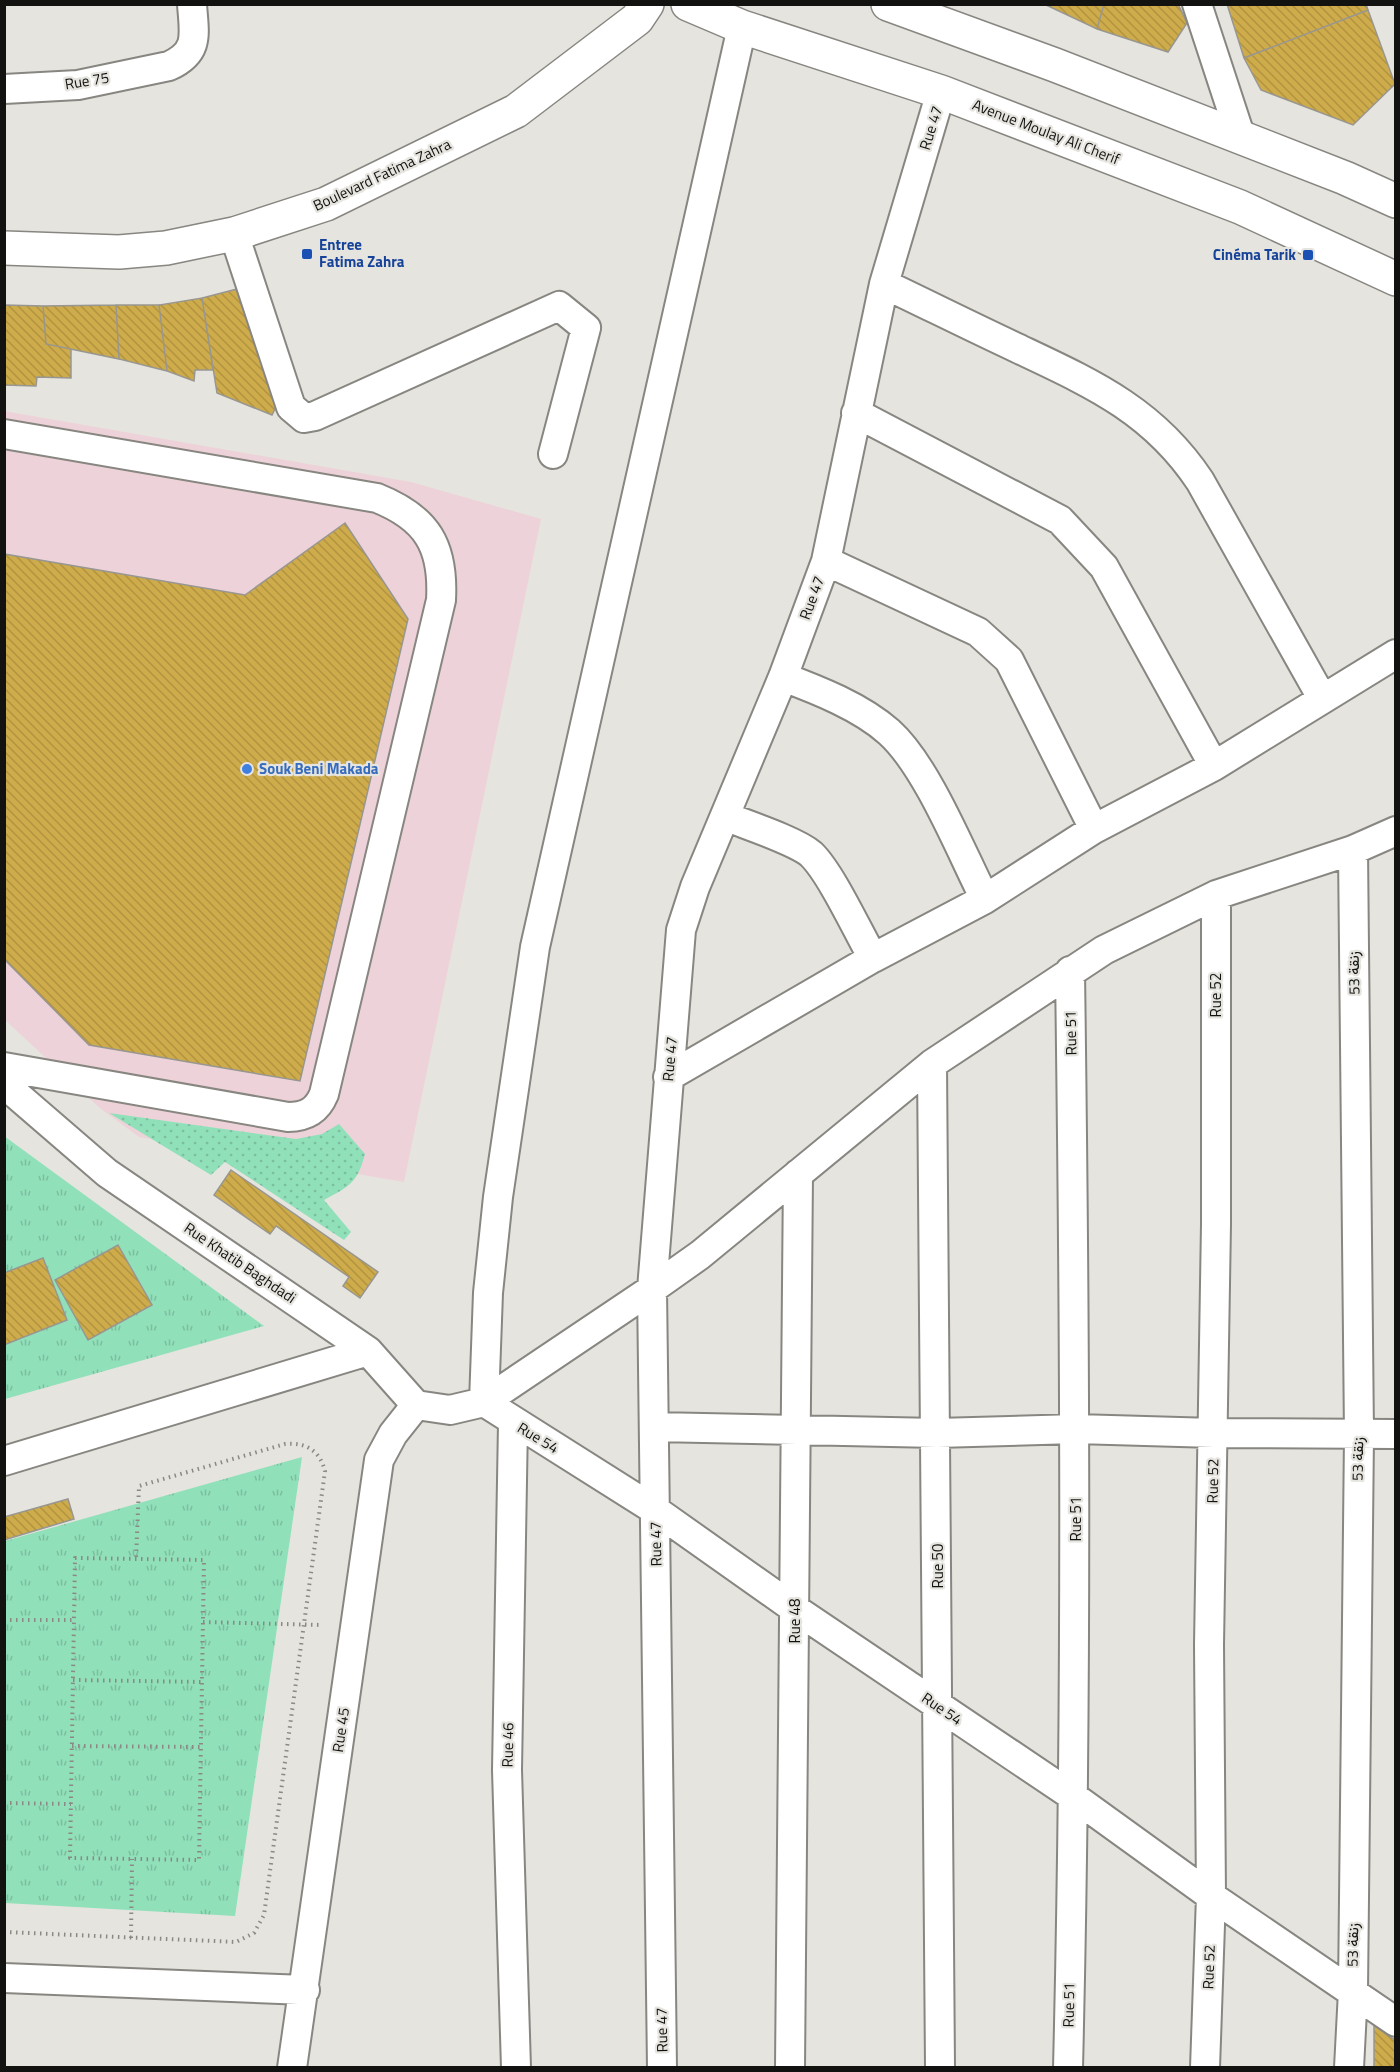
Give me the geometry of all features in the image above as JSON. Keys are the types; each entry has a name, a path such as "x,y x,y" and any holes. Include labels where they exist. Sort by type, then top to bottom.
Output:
{"main road":[{"name":"Boulevard Fatima Zahra","path":"4,248 119,252 166,248 234,234 326,204 516,111 637,20 647,4"},
{"name":"Avenue Moulay Ali Cherif","path":"688,4 742,27 941,92 1240,207 1395,279"},
{"path":"888,4 1055,65 1395,201"}],"street":[{"name":"Rue 75","path":"4,89 78,85 169,66 182,60 194,40 192,4"},
{"path":"1197,4 1241,138"},
{"path":"484,1402 488,1293 498,1197 535,946 742,27"},
{"name":"Rue 47","path":"662,2067 652,1289 681,930 695,887 783,677 826,561 884,284 941,92"},
{"path":"234,234 291,407 304,418 315,416 559,306 586,328 553,454"},
{"path":"884,284 1094,385 1154,425 1186,460 1200,481 1322,698"},
{"path":"856,413 1060,520 1104,567 1214,766"},
{"path":"4,434 377,498 402,508 422,525 436,548 443,573 441,600 327,1082 320,1102 314,1110 306,1115 288,1117 4,1067"},
{"path":"826,561 978,632 1009,660 1094,829"},
{"path":"668,1077 873,957 985,899 1094,829 1214,766 1395,654"},
{"path":"783,677 833,696 889,732 921,772 985,899"},
{"path":"726,817 766,832 811,854 833,886 873,957"},
{"path":"416,1405 450,1410 484,1402 700,1255 932,1064 1104,950 1215,895 1353,850 1395,831"},
{"name":"زنقة 53","path":"1349,2067 1353,1991 1359,1435 1353,850"},
{"name":"Rue 52","path":"1205,2067 1211,1896 1209,1646 1214,1433 1215,895"},
{"name":"Rue 51","path":"1068,2067 1074,1797 1076,1429 1070,971"},
{"name":"Rue 50","path":"932,1064 937,1433 940,2067"},
{"name":"Rue Khatib Baghdadi","path":"4,1084 107,1173 368,1351 416,1405"},
{"name":"Rue 48","path":"790,2067 798,1174"},
{"path":"4,1461 368,1351"},
{"name":"Rue 54","path":"484,1402 513,1423 655,1510 795,1609 1074,1797 1211,1896 1353,1991 1395,2022"},
{"name":"Rue 45","path":"292,2067 305,1990 379,1460 393,1434 416,1405"},
{"name":"Rue 46","path":"513,1423 507,1770 516,2067"},
{"path":"655,1426 937,1433 1076,1429 1214,1433 1395,1434"},
{"path":"4,1978 305,1990"}],"path":[{"path":"4,1932 236,1942 246,1939 260,1925 264,1915 325,1471 318,1455 304,1445 285,1444 139,1486 136,1559"},
{"path":"75,1558 204,1560 199,1860 70,1858 74,1620 75,1558"},
{"path":"4,1620 74,1620"},
{"path":"203,1622 356,1626"},
{"path":"73,1680 202,1682"},
{"path":"72,1746 201,1747"},
{"path":"4,1803 70,1804"},
{"path":"131,1938 132,1859"}],"shaded area":[{"name":"Souk Beni Makada","path":"4,411 411,482 541,519 404,1182 139,1137 101,1109 5,1020"}],"green space":[{"path":"109,1113 296,1139 322,1134 339,1124 365,1154 359,1172 351,1183 324,1200 351,1232 344,1240 225,1162 211,1175"},
{"path":"4,1136 264,1326 5,1399"},
{"path":"302,1457 235,1916 5,1903 5,1541"}],"building":[{"path":"1044,4 1104,4 1097,29"},
{"path":"1104,4 1178,4 1187,23 1168,52 1097,29"},
{"path":"1227,4 1366,4 1368,10 1244,58"},
{"path":"1368,10 1395,84 1353,125 1261,90 1244,58"},
{"path":"241,288 280,399 272,415 217,393 202,298"},
{"path":"202,298 213,370 195,370 194,381 167,371 159,305"},
{"path":"4,305 43,306 46,344 71,349 71,378 37,377 36,386 4,385"},
{"path":"116,305 159,305 167,371 119,359"},
{"path":"116,305 119,359 46,344 43,306"},
{"path":"345,523 408,619 300,1081 89,1045 4,959 4,554 245,595"},
{"path":"231,1170 378,1272 360,1298 343,1286 349,1277 276,1226 270,1234 214,1195"},
{"path":"118,1245 152,1305 88,1340 55,1280"},
{"path":"43,1258 67,1320 4,1345 4,1273"},
{"path":"68,1499 74,1519 4,1540 4,1517"},
{"path":"1374,2025 1396,2041 1396,2068 1374,2068"}],"place":[{"name":"Entree Fatima Zahra","path":"307,254"},
{"name":"Cinéma Tarik","path":"1308,255"},
{"name":"Souk Beni Makada","path":"247,769"}]}
